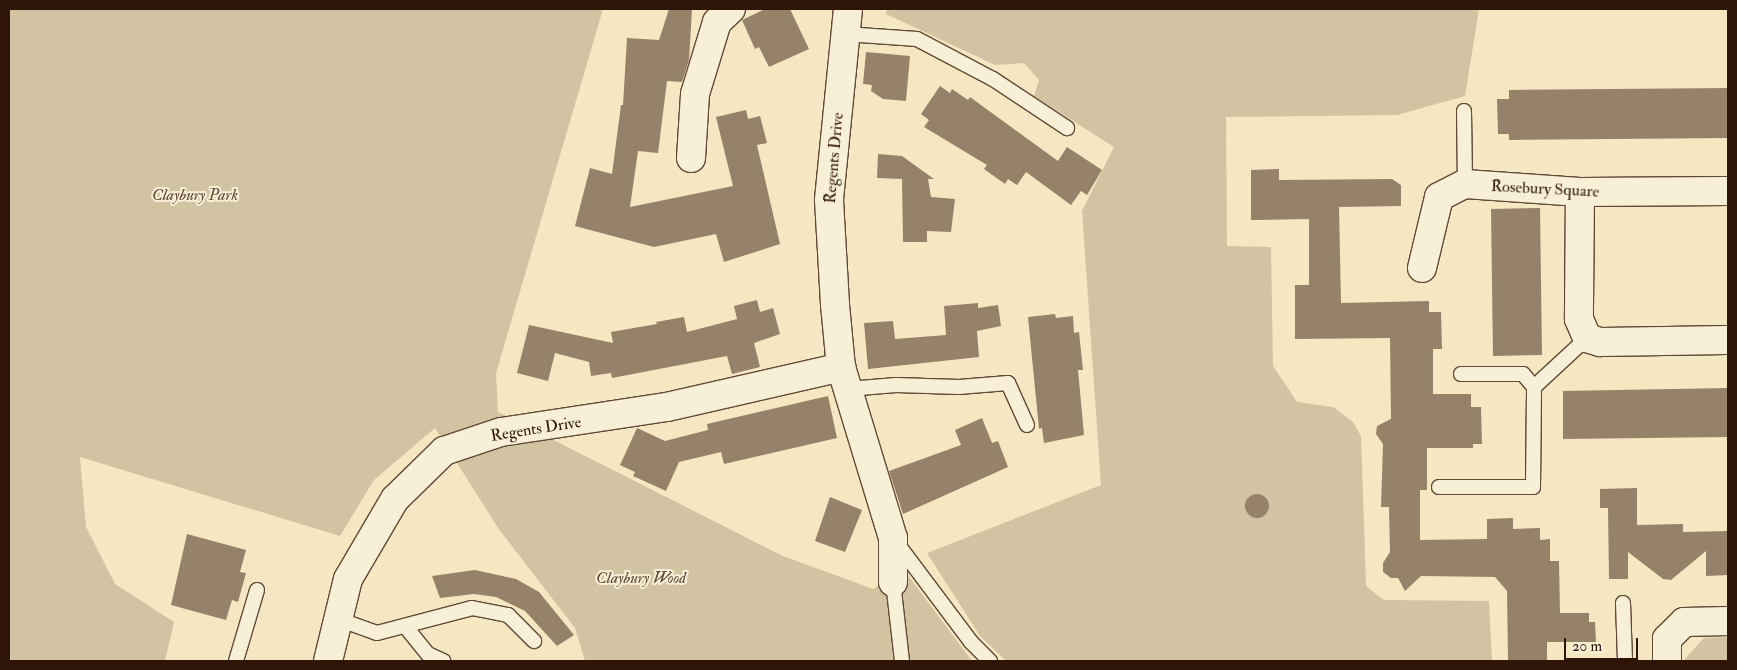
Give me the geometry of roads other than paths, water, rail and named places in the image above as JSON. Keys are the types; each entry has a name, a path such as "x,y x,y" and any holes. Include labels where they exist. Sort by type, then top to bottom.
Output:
{"street":[{"path":"691,158 695,94 717,22 731,9"},
{"name":"Regents Drive","path":"846,22 829,200 845,378 893,538 893,582"},
{"path":"1422,268 1439,197 1465,184"},
{"name":"Rosebury Square","path":"1465,184 1580,192 1728,190"},
{"path":"1580,192 1579,319 1587,338 1600,342 1728,340"},
{"name":"Regents Drive","path":"328,661 348,579 395,499 444,451 501,432 845,378"},
{"path":"1667,661 1666,639 1684,622 1728,621"}],"lane":[{"path":"846,22 918,39 993,79 1067,128"},
{"path":"1464,112 1465,184"},
{"path":"1534,386 1587,338"},
{"path":"1439,487 1533,487 1534,386 1523,374 1461,374"},
{"path":"845,378 896,385 959,386 1008,383 1027,425"},
{"path":"893,538 971,642 990,661"},
{"path":"893,582 902,661"},
{"path":"236,661 257,590"},
{"path":"1623,603 1625,661"},
{"path":"338,619 377,633 472,608 508,615 534,641"},
{"path":"405,626 428,654 443,661"}],"park label":[{"name":"Claybury Park","path":"195,195"},
{"name":"Claybury Wood","path":"641,578"}]}
